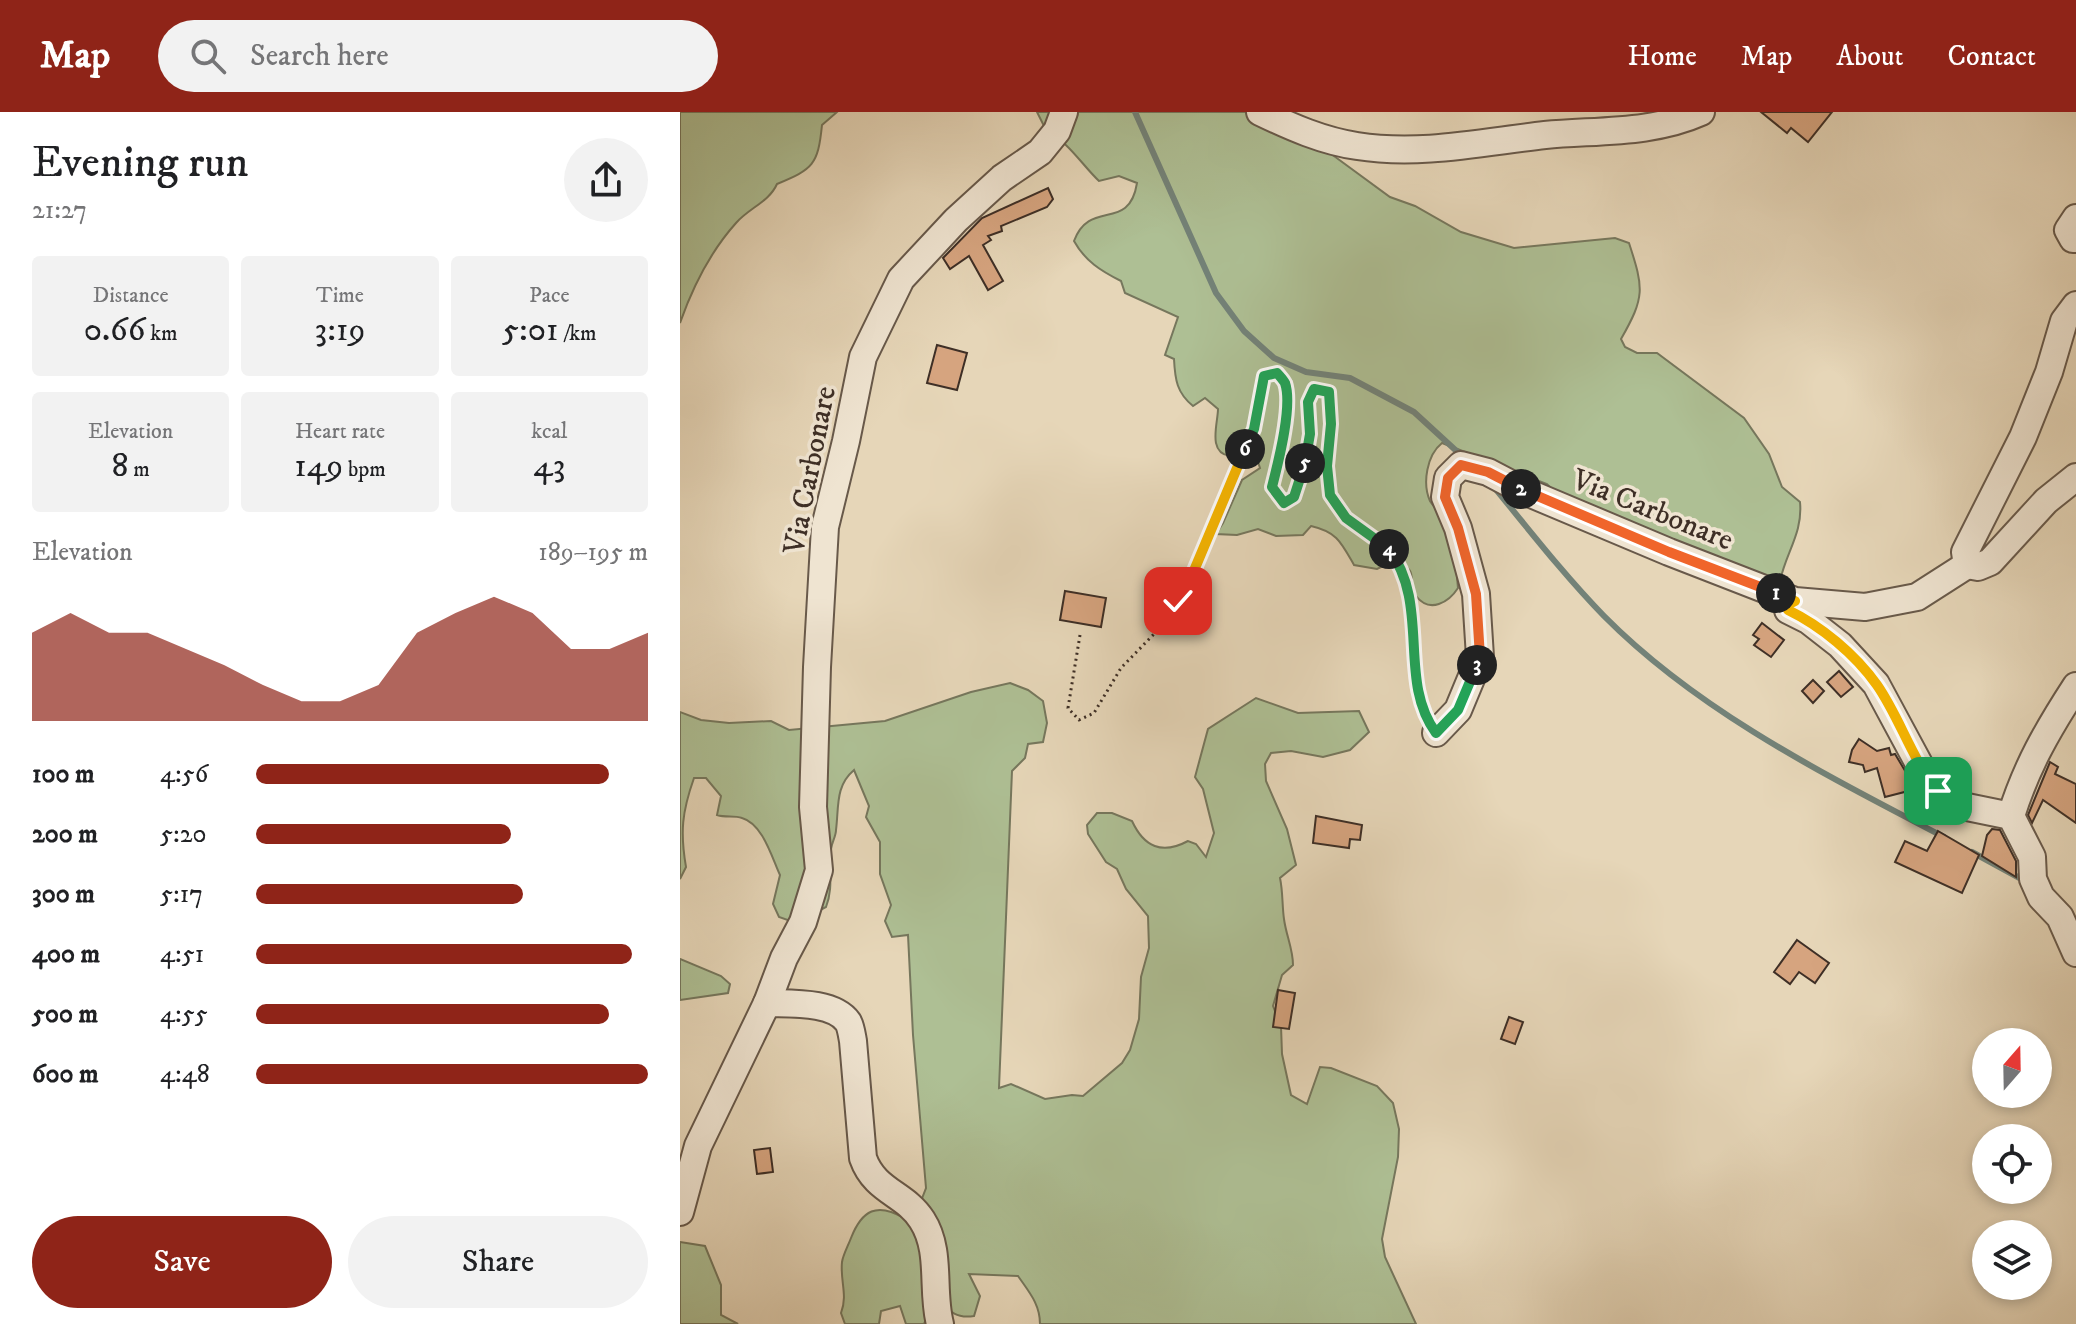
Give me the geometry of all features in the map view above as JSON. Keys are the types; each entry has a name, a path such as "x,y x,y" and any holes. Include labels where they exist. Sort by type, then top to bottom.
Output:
{"street":[{"name":"Via Carbonare","path":"680,1212 698,1146 803,922 819,870 813,807 825,527 863,357 901,279 956,220 1002,178 1040,152 1057,131 1064,112"},
{"path":"1260,112 1319,138 1357,147 1410,150 1612,131 1678,122 1701,112"},
{"path":"2076,218 2068,230 2076,239"},
{"path":"1967,565 1965,552 2023,437 2049,372 2064,321 2076,305"},
{"name":"Via Carbonare","path":"1436,733 1458,710 1480,657 1476,594 1458,528 1445,497 1448,478 1461,465 1488,472 1524,491 1656,547 1795,601 1865,607 1917,597 1967,565 1978,567 1990,562 2046,501 2076,477"},
{"path":"1795,601 1787,605 1788,610 1808,620 1840,645 1876,684 1925,775 1938,791 1967,807 2011,816"},
{"path":"2076,686 2023,777 2011,816 2032,857 2033,879 2041,897 2060,917 2076,953"},
{"path":"767,1003 818,1006 837,1014 848,1023 853,1041 863,1158 868,1172 880,1185 912,1207 924,1222 934,1261 940,1324"}],"path":[{"path":"1080,635 1068,708 1079,720 1094,713 1121,668 1154,634 1178,601 1199,561 1254,429 1264,376 1277,373 1285,382 1286,408 1272,487 1284,503 1294,497 1310,434 1308,402 1314,389 1329,392 1331,424 1327,466 1330,495 1346,518 1392,550 1404,579 1414,618 1416,687 1424,717 1436,733"}],"green space":[{"path":"680,112 837,112 822,125 812,164 777,184 769,196 741,218 718,246 703,270 680,323"},
{"path":"1037,112 1253,112 1319,145 1390,197 1415,206 1461,232 1514,248 1615,238 1629,243 1640,292 1621,339 1625,347 1637,353 1657,353 1744,418 1769,454 1782,487 1800,502 1797,533 1780,581 1568,505 1547,484 1442,443 1427,470 1426,486 1430,501 1449,525 1458,588 1450,598 1439,604 1427,604 1416,596 1408,568 1394,561 1377,569 1354,565 1337,539 1320,528 1311,526 1303,535 1276,536 1258,529 1237,535 1216,534 1242,480 1260,468 1257,459 1223,454 1216,444 1218,409 1205,398 1193,406 1180,391 1174,359 1165,355 1178,317 1125,293 1121,281 1094,265 1074,241 1089,221 1126,207 1133,198 1137,183 1119,176 1099,181 1068,147 1047,132"},
{"path":"1010,683 1028,690 1043,701 1047,723 1043,742 1028,744 1025,758 1012,771 999,1088 1011,1084 1045,1099 1083,1096 1122,1063 1130,1050 1139,1019 1141,977 1149,948 1148,916 1126,889 1117,869 1106,862 1088,834 1087,825 1097,813 1112,813 1132,821 1142,837 1155,846 1170,847 1188,841 1196,844 1206,857 1214,833 1203,789 1195,777 1208,729 1256,698 1298,713 1359,711 1369,732 1350,750 1323,757 1291,751 1271,753 1265,764 1266,781 1287,829 1296,865 1280,878 1293,965 1282,975 1273,1006 1281,1026 1282,1054 1291,1095 1307,1104 1320,1067 1331,1068 1377,1086 1393,1103 1399,1129 1398,1157 1382,1239 1385,1257 1416,1324 1040,1324 1036,1304 1018,1276 969,1274 980,1296 974,1316 957,1315 936,1296 924,1324 906,1324 900,1306 881,1311 879,1324 845,1324 841,1313 844,1300 842,1262 855,1228 865,1215 878,1210 904,1218 921,1201 926,1188 908,935 892,937 885,921 891,905 880,874 880,842 866,817 869,806 854,770 844,783 839,797 826,907 796,923 779,917 773,904 780,875 766,842 749,821 717,815 721,796 706,778 694,778 687,801 683,822 686,867 680,879 680,712 701,720 729,723 771,721 789,730 885,721 971,692"},
{"path":"680,959 721,976 730,984 728,993 680,1000"},
{"path":"680,1242 705,1246 721,1285 721,1315 738,1324 680,1324"}],"building":[{"path":"1761,112 1832,112 1808,142 1791,128 1787,133"},
{"path":"1048,188 1053,199 1047,207 1001,226 1002,231 988,236 991,240 983,245 1003,281 988,290 969,256 950,269 943,258 982,218"},
{"path":"937,345 967,353 957,390 927,383"},
{"path":"1065,591 1106,598 1101,627 1060,620"},
{"path":"1762,623 1784,640 1771,657 1754,645 1759,639 1753,635"},
{"path":"1839,671 1853,687 1841,697 1827,682"},
{"path":"1813,680 1824,691 1813,703 1802,691"},
{"path":"1859,739 1877,751 1889,748 1916,789 1885,797 1877,768 1865,772 1863,765 1849,762"},
{"path":"2050,762 2058,767 2055,774 2076,784 2076,823 2043,800 2032,823 2028,815"},
{"path":"1316,816 1362,825 1360,840 1350,839 1349,848 1313,843"},
{"path":"1992,829 2000,830 2016,861 2016,877 1982,856 1987,835"},
{"path":"1938,831 1979,855 1962,893 1895,862 1905,841 1927,851"},
{"path":"1797,940 1829,963 1815,983 1799,972 1790,984 1774,972"},
{"path":"1278,990 1295,993 1289,1029 1273,1027"},
{"path":"1509,1017 1523,1022 1515,1044 1501,1039"},
{"path":"770,1148 773,1172 757,1174 754,1150"}],"waterway":[{"path":"1135,112 1216,293 1244,331 1274,358 1306,372 1350,378 1414,412 1463,457"},
{"path":"1494,487 1604,616 1641,651 1722,712 1765,739 1944,837"},
{"path":"1972,852 2025,881"}],"route":[{"path":"1178,601 1193,573 1254,429 1264,376 1277,373 1285,382 1286,408 1272,487 1284,503 1294,497 1310,434 1308,402 1314,389 1329,392 1331,424 1327,466 1330,495 1346,518 1392,550 1404,579 1414,618 1416,687 1424,717 1436,733 1458,710 1480,657 1476,594 1458,528 1445,497 1448,478 1461,465 1488,472 1524,491 1669,552 1795,601 1787,605 1788,610 1808,620 1840,645 1876,684 1925,775 1938,791"}]}
